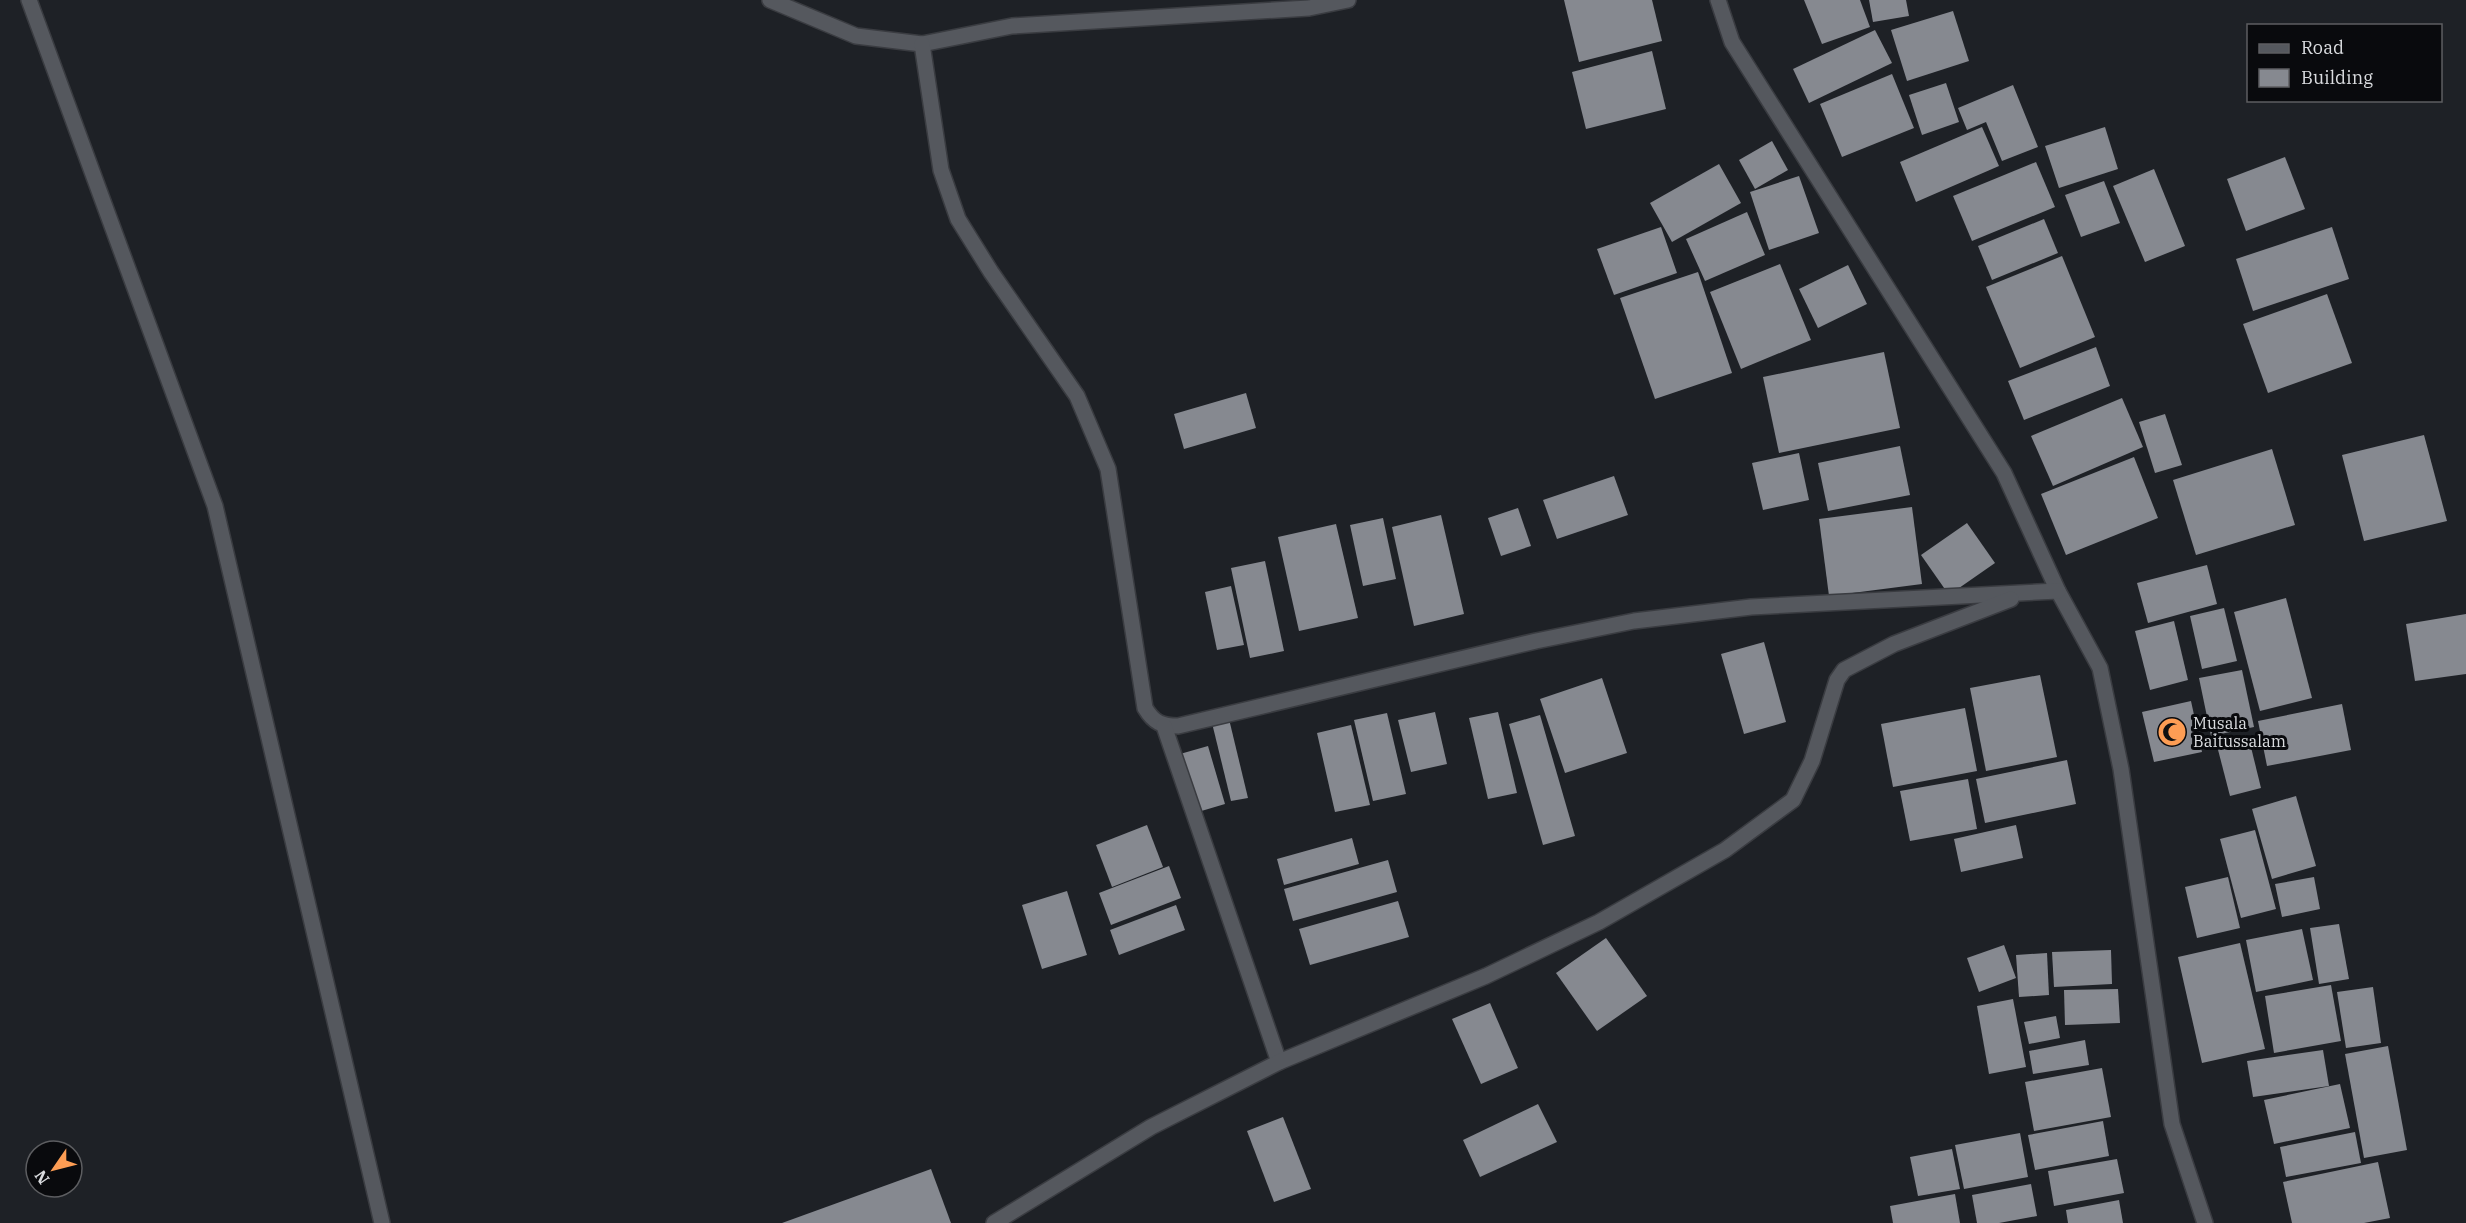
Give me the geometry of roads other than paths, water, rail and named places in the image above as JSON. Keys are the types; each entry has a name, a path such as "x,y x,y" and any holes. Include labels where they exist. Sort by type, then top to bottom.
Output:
{"street":[{"path":"29,0 215,506 382,1223"},
{"path":"770,0 855,36 922,44 1012,27 1348,0"},
{"path":"1718,0 1732,42 2004,473 2058,591 2100,668 2121,769 2172,1124 2205,1223"},
{"path":"922,44 941,170 958,219 991,272 1077,396 1108,469 1145,708 1151,719 1164,726 1178,726 1536,640 1634,621 1751,607 2058,591"},
{"path":"994,1223 1024,1207 1151,1127 1279,1062 1486,976 1599,922 1725,850 1793,800 1812,761 1837,680 1844,670 1894,644 2022,594"},
{"path":"1164,726 1279,1062"}],"place":[{"name":"Musala Baitussalam","path":"2172,732"}]}
